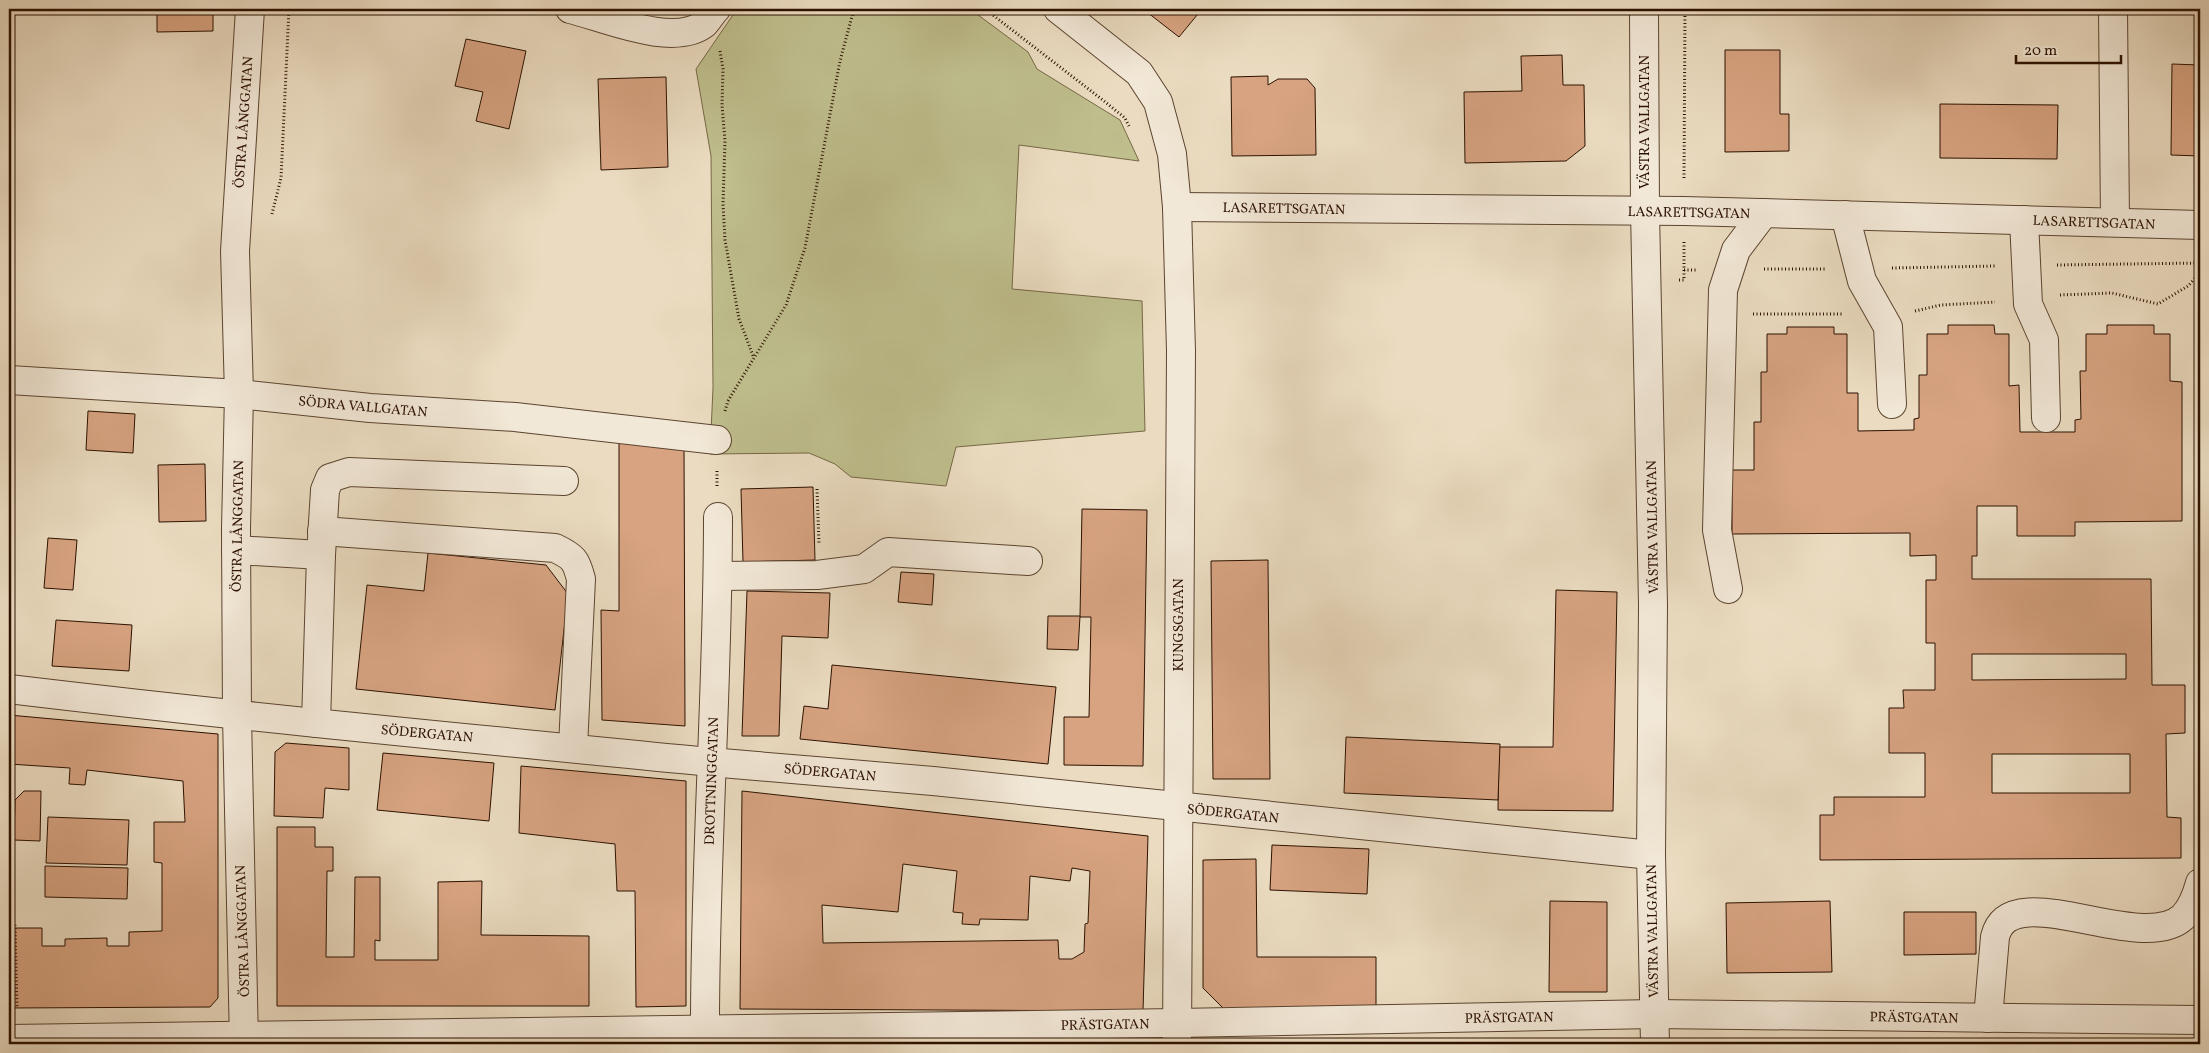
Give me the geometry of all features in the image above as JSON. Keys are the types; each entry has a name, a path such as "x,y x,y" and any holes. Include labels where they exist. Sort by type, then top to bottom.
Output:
{"street":[{"name":"ÖSTRA LÅNGGATAN","path":"245,1040 237,716 236,550 239,394 235,251 250,9"},
{"path":"570,9 653,32 683,32 710,16"},
{"name":"KUNGSGATAN","path":"1058,9 1139,73 1158,102 1172,154 1178,207 1181,351 1177,1034"},
{"name":"VÄSTRA VALLGATAN","path":"1644,9 1645,211 1653,605 1651,855 1656,1044"},
{"path":"2113,9 2116,222"},
{"name":"LASARETTSGATAN","path":"1178,207 1684,211 2200,225"},
{"path":"1728,589 1717,530 1723,290 1736,250 1764,213"},
{"path":"1845,215 1862,281 1888,327 1892,404"},
{"path":"2024,220 2028,304 2044,340 2046,418"},
{"name":"SÖDRA VALLGATAN","path":"9,380 239,394 370,408 514,417 717,440"},
{"path":"316,723 321,543 325,490 330,478 349,472 564,482"},
{"name":"DROTTNINGGATAN","path":"705,1037 711,762 719,576 718,517"},
{"path":"236,550 321,543 555,548 570,555 577,563 582,579 573,747"},
{"path":"719,576 818,575 864,569 888,552 1028,561"},
{"name":"SÖDERGATAN","path":"9,689 237,716 573,747 711,762 931,781 1389,830 1651,855"},
{"path":"1988,1018 1995,937 1998,927 2008,916 2036,912 2136,928 2164,927 2183,917 2197,894 2200,883"},
{"name":"PRÄSTGATAN","path":"9,1040 1177,1034 1654,1014 2200,1020"}],"path":[{"path":"717,440 728,401 786,306 805,248 840,61 854,9"},
{"path":"985,9 1111,106 1125,118 1132,130"},
{"path":"1647,280 1684,280 1685,9"},
{"path":"710,16 717,33 723,69 722,105 725,141 724,240 739,319 754,359"},
{"path":"1684,270 2200,263"},
{"path":"1722,313 1869,315 1888,327 1912,312 1941,304 1989,302 2028,304 2060,296 2112,293 2158,304 2188,286 2200,273"},
{"path":"817,489 816,524 819,552"},
{"path":"9,922 16,924 18,1011"}],"shaded area":[{"path":"737,9 970,9 1028,52 1037,69 1120,120 1139,161 1019,145 1012,289 1142,301 1145,431 956,447 946,486 851,477 835,464 809,453 710,454 713,388 711,156 696,69"}],"building":[{"path":"157,9 213,9 213,31 157,32"},
{"path":"1143,9 1202,9 1179,37"},
{"path":"466,39 526,51 509,129 476,121 483,92 455,86"},
{"path":"1725,50 1780,50 1780,114 1789,114 1789,151 1725,152"},
{"path":"1562,55 1563,85 1584,85 1585,146 1566,161 1465,163 1464,92 1522,91 1521,56"},
{"path":"2172,64 2200,65 2200,156 2171,155"},
{"path":"1268,76 1268,85 1278,79 1307,79 1315,88 1316,155 1232,156 1231,77"},
{"path":"666,77 668,167 601,170 598,79"},
{"path":"1940,104 2058,105 2057,159 1940,158"},
{"path":"1948,325 1994,325 1995,334 2009,334 2009,386 2019,385 2020,432 2075,432 2075,420 2081,419 2080,371 2086,371 2086,334 2107,334 2107,325 2154,325 2154,334 2170,334 2170,381 2182,382 2182,521 2075,522 2075,536 2017,536 2017,506 1977,506 1977,556 1972,556 1972,579 2151,579 2152,685 2185,685 2185,733 2166,734 2167,817 2181,818 2181,858 1820,860 1820,815 1834,815 1834,797 1925,797 1925,753 1889,753 1889,708 1904,708 1903,690 1935,690 1935,643 1926,643 1926,580 1936,580 1936,555 1910,556 1910,533 1732,534 1732,470 1754,470 1754,422 1761,422 1761,372 1767,372 1767,334 1787,334 1787,327 1834,327 1834,334 1847,334 1847,393 1858,393 1858,431 1914,430 1914,419 1919,418 1919,375 1927,375 1927,334 1948,334","holes":["1972,654 2126,654 2126,679 1972,680","1992,754 2130,754 2130,793 1992,793"]},
{"path":"88,411 135,414 133,453 86,450"},
{"path":"619,436 684,442 685,726 602,720 601,610 619,611"},
{"path":"205,464 206,521 159,522 158,465"},
{"path":"813,487 815,560 743,562 741,489"},
{"path":"1082,509 1147,510 1143,766 1064,765 1064,717 1089,717 1091,617 1080,617"},
{"path":"48,538 77,540 73,590 44,588"},
{"path":"428,553 546,565 568,594 555,710 356,689 367,585 424,591"},
{"path":"1268,560 1270,779 1213,779 1211,561"},
{"path":"901,572 934,574 932,605 898,602"},
{"path":"1556,590 1617,592 1613,811 1498,810 1499,747 1553,747"},
{"path":"747,591 830,593 828,638 782,636 779,736 742,736"},
{"path":"1048,616 1080,616 1078,650 1047,649"},
{"path":"56,620 132,625 129,671 52,666"},
{"path":"832,665 1056,687 1048,764 800,739 804,706 828,709"},
{"path":"9,715 218,734 218,998 210,1007 9,1008 9,928 42,928 42,946 65,946 65,939 107,938 107,946 129,946 129,932 162,931 162,863 154,862 154,822 185,822 183,781 87,770 85,785 69,784 70,768 9,764"},
{"path":"1346,737 1500,744 1498,800 1344,793"},
{"path":"286,743 349,748 349,790 325,788 323,818 274,816 275,752"},
{"path":"383,753 494,763 489,821 377,810"},
{"path":"521,766 686,781 686,1006 636,1007 635,891 617,891 615,844 519,833"},
{"path":"24,791 41,791 40,841 14,840 15,800"},
{"path":"742,791 1148,836 1143,1011 740,1009","holes":["903,864 957,871 953,912 963,913 962,924 979,925 980,919 1028,920 1030,876 1070,881 1072,868 1090,871 1088,923 1085,924 1084,952 1072,959 1059,959 1058,940 823,943 822,905 898,912"]},
{"path":"48,817 129,820 127,865 46,863"},
{"path":"277,827 315,827 315,847 333,847 333,871 327,871 326,957 354,957 355,877 380,877 380,941 375,940 375,960 438,960 438,882 482,881 481,935 589,936 589,1006 277,1006"},
{"path":"1272,845 1369,849 1367,894 1270,890"},
{"path":"1256,859 1257,957 1376,957 1376,1011 1227,1012 1203,988 1203,860"},
{"path":"45,866 128,868 127,899 45,897"},
{"path":"1550,901 1607,902 1607,992 1549,992"},
{"path":"1830,901 1832,972 1727,973 1726,903"},
{"path":"1904,912 1976,912 1976,954 1904,955"}]}
